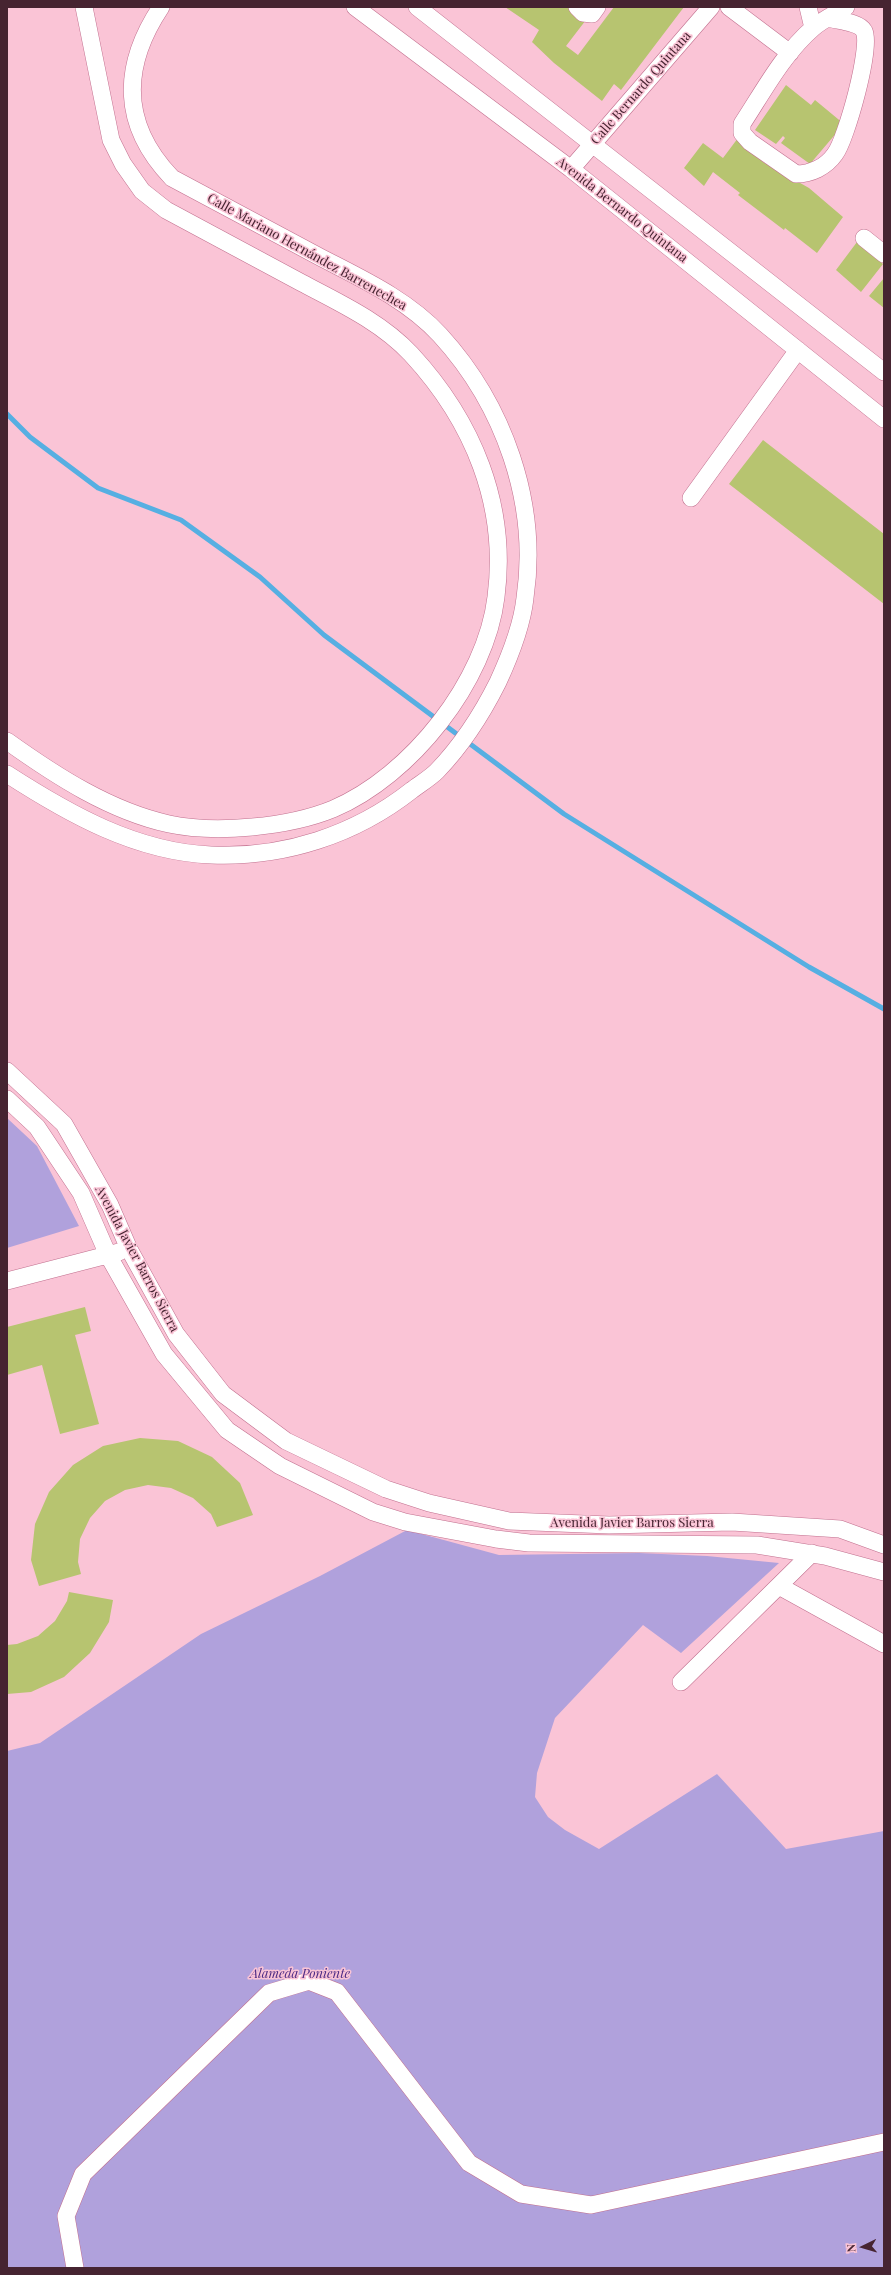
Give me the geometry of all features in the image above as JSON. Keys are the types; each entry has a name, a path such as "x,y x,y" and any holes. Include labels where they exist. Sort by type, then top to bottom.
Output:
{"street":[{"path":"7,741 72,784 112,805 170,824 209,828 251,827 285,823 333,809 378,783 414,752 454,705 482,652 496,598 498,543 488,481 464,425 411,354 384,330 345,306 166,210 142,191 123,164 111,140 84,7"},
{"name":"Calle Mariano Hernández Barrenechea","path":"7,774 65,810 119,835 166,849 210,855 253,854 286,849 340,834 389,808 437,771 481,715 509,660 525,600 529,543 519,475 492,408 465,365 439,333 407,305 357,276 172,178 158,164 145,144 136,119 132,88 136,54 147,28 161,7"},
{"name":"Avenida Bernardo Quintana","path":"355,7 571,169 884,419"},
{"path":"417,7 593,143 884,372"},
{"path":"576,7 582,13 592,14 597,7"},
{"name":"Calle Bernardo Quintana","path":"571,169 710,7"},
{"path":"717,7 728,7 790,53"},
{"path":"808,7 813,28"},
{"path":"828,18 858,26 864,31 867,41 866,56 844,137 835,154 819,169 804,174 796,174 750,142 742,133 742,124 790,53 813,28 828,18 846,7"},
{"path":"864,238 884,254"},
{"path":"691,498 798,350"},
{"name":"Avenida Javier Barros Sierra","path":"7,1071 64,1124 110,1205 129,1249 176,1334 223,1394 286,1441 386,1489 429,1503 509,1521 609,1525 732,1522 840,1529 884,1545"},
{"name":"Avenida Javier Barros Sierra","path":"7,1099 38,1127 81,1193 108,1255 164,1354 227,1430 280,1466 373,1512 419,1524 530,1542 757,1545 812,1553 884,1572"},
{"path":"7,1281 129,1249"},
{"path":"681,1682 812,1553"},
{"path":"779,1586 884,1644"},
{"path":"75,2268 66,2216 83,2174 269,1993 309,1981 337,1992 469,2163 521,2194 591,2205 884,2142"}],"green space":[{"path":"7,1118 37,1146 79,1226 7,1248"},
{"name":"Alameda Poniente","path":"407,1530 499,1555 639,1553 707,1556 779,1563 681,1653 643,1625 555,1718 537,1773 535,1797 548,1817 565,1830 599,1849 717,1774 786,1849 884,1831 884,2268 7,2268 7,1751 40,1743 201,1634 320,1576"}],"building":[{"path":"505,7 577,7 589,16 566,46 578,55 614,7 684,7 621,90 614,84 602,101 554,63 532,42 539,30"},
{"path":"786,85 811,105 815,100 844,124 810,164 781,143 785,138 783,136 776,144 755,130"},
{"path":"738,138 763,162 809,188 843,217 817,253 785,228 784,230 738,195 740,193 713,172 704,186 684,168 703,143 723,158"},
{"path":"857,242 883,264 861,292 836,270"},
{"path":"884,278 884,308 869,296"},
{"path":"763,440 884,534 884,604 729,484"},
{"path":"85,1307 91,1331 75,1335 99,1424 60,1434 42,1365 7,1375 7,1327"},
{"path":"140,1438 178,1441 212,1457 240,1483 253,1515 217,1527 211,1514 193,1498 171,1488 148,1485 125,1490 105,1501 90,1518 80,1539 78,1562 81,1574 39,1586 31,1560 35,1524 49,1492 73,1465 103,1446"},
{"path":"69,1592 113,1600 109,1622 90,1653 64,1677 31,1692 7,1694 7,1645 17,1644 38,1636 55,1621 67,1601"}],"waterway":[{"path":"7,414 30,437 98,488 181,520 260,577 324,635 564,814 809,967 884,1009"}]}
